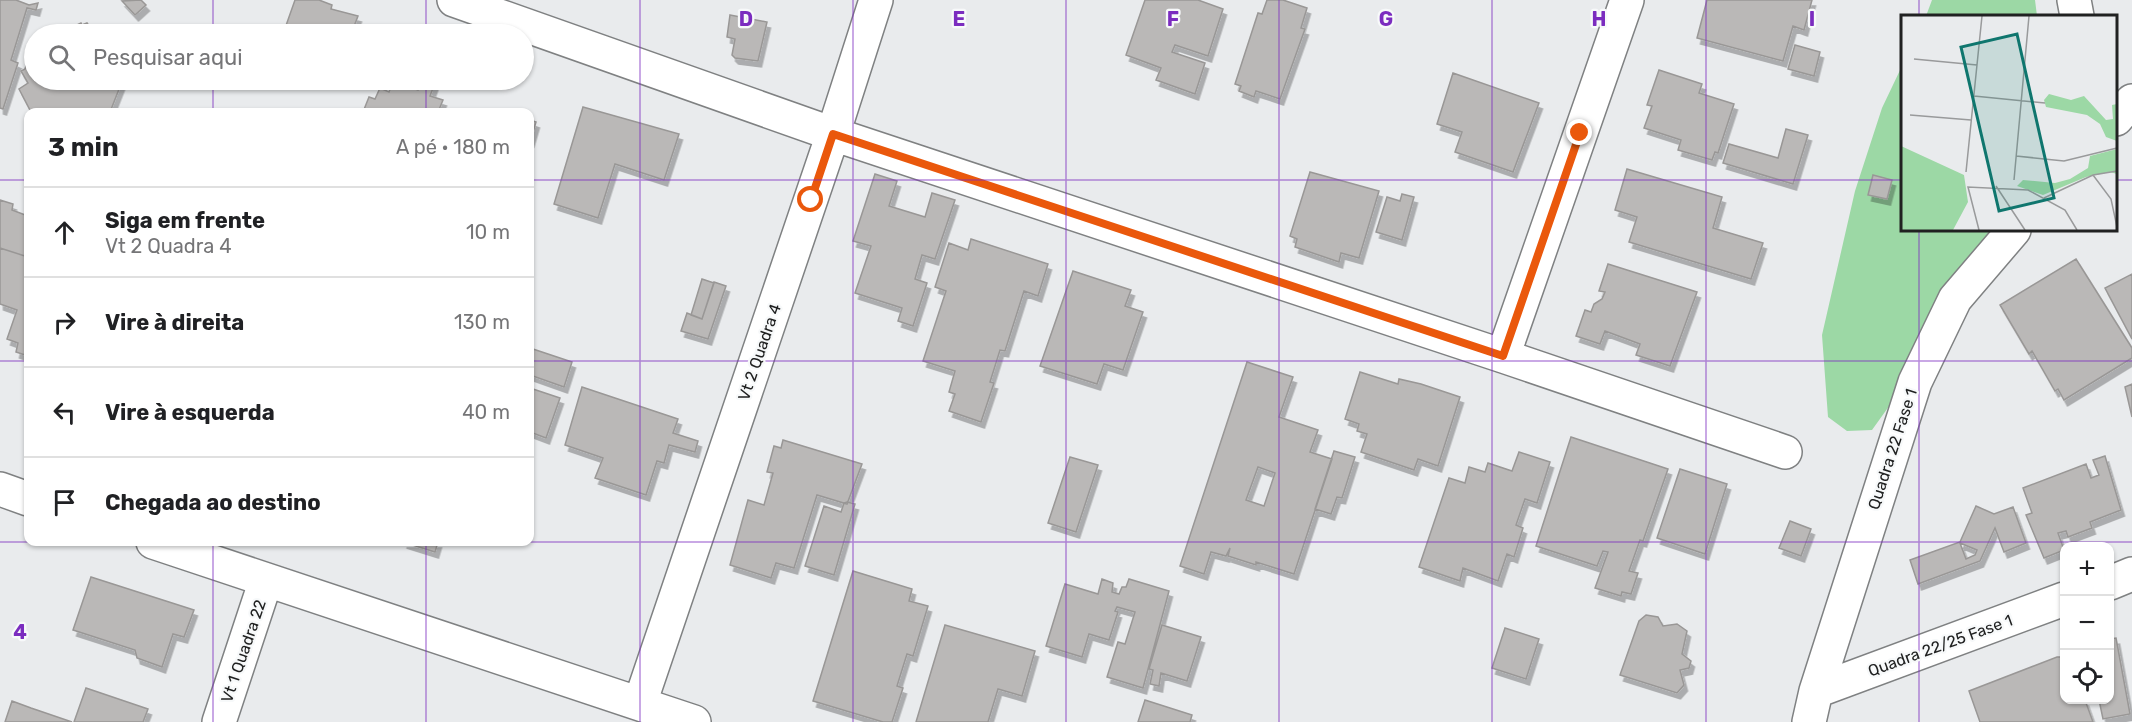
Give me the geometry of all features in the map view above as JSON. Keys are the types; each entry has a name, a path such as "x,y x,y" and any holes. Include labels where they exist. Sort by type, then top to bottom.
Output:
{"street":[{"path":"454,0 522,24"},
{"name":"Vt 2 Quadra 4","path":"640,703 833,134 876,0"},
{"path":"1503,356 1627,0"},
{"path":"2073,0 2077,15"},
{"path":"534,28 833,134 1785,452"},
{"path":"2117,117 2132,101"},
{"name":"Quadra 22 Fase 1","path":"1813,707 1915,382 1956,299 2013,231"},
{"path":"0,489 24,498"},
{"path":"165,546 694,722"},
{"path":"2114,581 2132,574"},
{"name":"Vt 1 Quadra 22","path":"219,722 266,580"},
{"name":"Quadra 22/25 Fase 1","path":"1813,707 2060,601"}],"green space":[{"path":"1932,0 2035,0 2037,15 1926,15"},
{"path":"1901,68 1901,231 2008,231 1988,268 1872,430 1847,431 1828,417 1822,335 1855,191 1882,108"}],"building":[{"path":"0,0 16,0 29,5 38,3 36,10 27,8 11,60 18,63 3,109 0,108"},
{"path":"141,0 146,5 135,15 122,1"},
{"path":"295,0 319,0 332,5 331,9 358,16 355,24 287,24"},
{"path":"1145,0 1198,0 1223,9 1208,56 1175,45 1172,52 1205,63 1195,94 1156,80 1161,68 1126,55"},
{"path":"1267,0 1283,0 1307,8 1301,28 1305,29 1280,99 1256,91 1254,97 1239,91 1241,86 1235,84 1258,13 1262,14"},
{"path":"1707,0 1812,0 1804,30 1793,26 1783,61 1697,38"},
{"path":"730,15 767,22 758,61 735,58 732,55 735,39 727,37"},
{"path":"1795,45 1820,52 1814,76 1788,69"},
{"path":"1659,70 1702,84 1699,93 1734,104 1718,153 1715,152 1712,160 1678,150 1681,140 1644,128 1652,106 1647,105"},
{"path":"1453,73 1539,103 1513,172 1455,152 1462,132 1437,124"},
{"path":"24,86 24,90 119,90 112,108 29,108 19,89"},
{"path":"379,90 389,92 390,90 432,90 430,96 443,100 440,108 365,108 369,97 375,99"},
{"path":"583,107 679,134 664,180 615,164 598,218 554,204"},
{"path":"1786,129 1808,135 1793,184 1723,163 1729,144 1778,158"},
{"path":"1627,169 1722,197 1713,228 1763,243 1751,279 1629,242 1637,217 1615,210"},
{"path":"1310,172 1379,191 1359,258 1341,253 1339,262 1295,247 1297,239 1290,236"},
{"path":"875,174 897,181 889,206 925,217 932,193 955,200 935,259 922,255 915,279 927,283 913,326 898,321 902,308 855,293 871,246 853,241"},
{"path":"1873,175 1892,180 1887,199 1868,195"},
{"path":"1402,194 1414,197 1402,240 1376,232 1387,197 1400,201"},
{"path":"0,200 13,204 12,210 24,214 24,256 0,248"},
{"path":"971,239 1048,264 1038,296 1024,291 1005,351 1000,350 990,382 994,383 981,422 949,411 955,394 949,392 955,371 923,361 946,291 935,287 949,243 968,250"},
{"path":"0,248 24,256 24,355 16,352 18,343 7,339 17,310 0,304"},
{"path":"2076,259 2132,348 2132,358 2064,400 2058,389 2055,391 2032,351 2029,354 2000,305"},
{"path":"1608,264 1697,292 1670,366 1636,355 1640,344 1605,331 1600,344 1576,336 1585,310 1591,312 1594,304 1602,299 1605,292 1599,291"},
{"path":"1073,271 1131,290 1125,306 1143,312 1123,370 1104,364 1097,384 1040,366"},
{"path":"2132,274 2132,339 2105,288"},
{"path":"702,279 714,283 702,319 691,315"},
{"path":"714,282 726,286 708,339 681,331 687,313 702,319"},
{"path":"534,349 572,362 564,387 534,376"},
{"path":"1247,362 1293,377 1279,417 1318,430 1310,452 1332,459 1294,574 1228,556 1230,548 1226,556 1211,552 1204,574 1180,566","holes":["1258,467 1275,473 1264,506 1246,500"]},
{"path":"1360,372 1398,384 1399,379 1421,384 1460,397 1438,466 1418,459 1414,470 1361,452 1367,434 1357,431 1359,424 1345,419"},
{"path":"2132,384 2132,417 2125,387"},
{"path":"582,387 678,419 673,433 698,441 695,452 669,445 664,463 657,461 646,495 595,478 603,458 565,445"},
{"path":"534,389 560,398 546,438 534,434"},
{"path":"1571,437 1668,469 1643,541 1640,540 1629,571 1638,573 1631,594 1622,592 1621,596 1595,588 1608,552 1603,551 1597,566 1536,546"},
{"path":"783,440 862,464 847,504 817,495 794,568 776,563 771,578 730,565 748,500 764,505 773,473 767,472 774,446 781,448"},
{"path":"1334,451 1355,457 1342,498 1337,497 1331,514 1315,509"},
{"path":"1519,452 1550,462 1537,503 1525,499 1516,525 1523,528 1514,557 1507,554 1498,581 1463,568 1460,581 1419,567 1449,478 1465,483 1469,467 1485,472 1488,463 1512,471"},
{"path":"2105,456 2121,510 2090,522 2092,528 2068,537 2066,531 2058,533 2061,542 2060,552 2044,558 2026,515 2032,513 2023,488 2086,464 2091,478 2099,475 2093,460"},
{"path":"1070,457 1098,465 1076,532 1048,523"},
{"path":"1680,469 1727,484 1705,554 1657,538"},
{"path":"844,503 855,504 834,575 805,566 824,506 841,512"},
{"path":"1976,506 1994,514 2013,507 2026,543 2004,552 1995,528 1980,561 1918,584 1910,560 1960,542","holes":["1960,543 1977,550 1975,555 1966,559"]},
{"path":"1790,521 1811,529 1801,556 1779,548"},
{"path":"416,546 437,546 435,552"},
{"path":"853,571 912,589 909,601 928,606 913,656 907,654 897,686 903,688 892,722 883,722 813,701"},
{"path":"91,577 194,610 184,637 173,634 162,667 137,658 135,650 73,630"},
{"path":"1102,579 1113,583 1112,592 1119,594 1122,587 1126,587 1129,579 1169,591 1143,688 1107,677 1118,642 1125,644 1135,612 1117,607 1115,611 1118,612 1109,640 1089,634 1082,657 1046,646 1065,584 1098,594"},
{"path":"1646,615 1658,617 1663,626 1677,624 1687,631 1682,654 1691,661 1689,668 1680,670 1684,685 1677,693 1620,675 1639,621"},
{"path":"945,625 1035,651 1022,696 998,689 988,722 916,722"},
{"path":"1162,625 1201,637 1187,681 1161,673 1159,686 1150,684 1153,670 1149,669"},
{"path":"1505,628 1539,639 1526,679 1492,668"},
{"path":"2114,638 2116,638 2130,714 2103,719 2100,704 2114,704"},
{"path":"2060,657 2060,704 2086,704 2093,722 1980,722 1969,691"},
{"path":"86,688 148,709 143,722 74,722"},
{"path":"1145,700 1192,715 1190,722 1138,722"},
{"path":"12,701 31,708 72,722 5,722"}],"route":[{"path":"811,200 833,134 1503,356 1580,133"}]}
